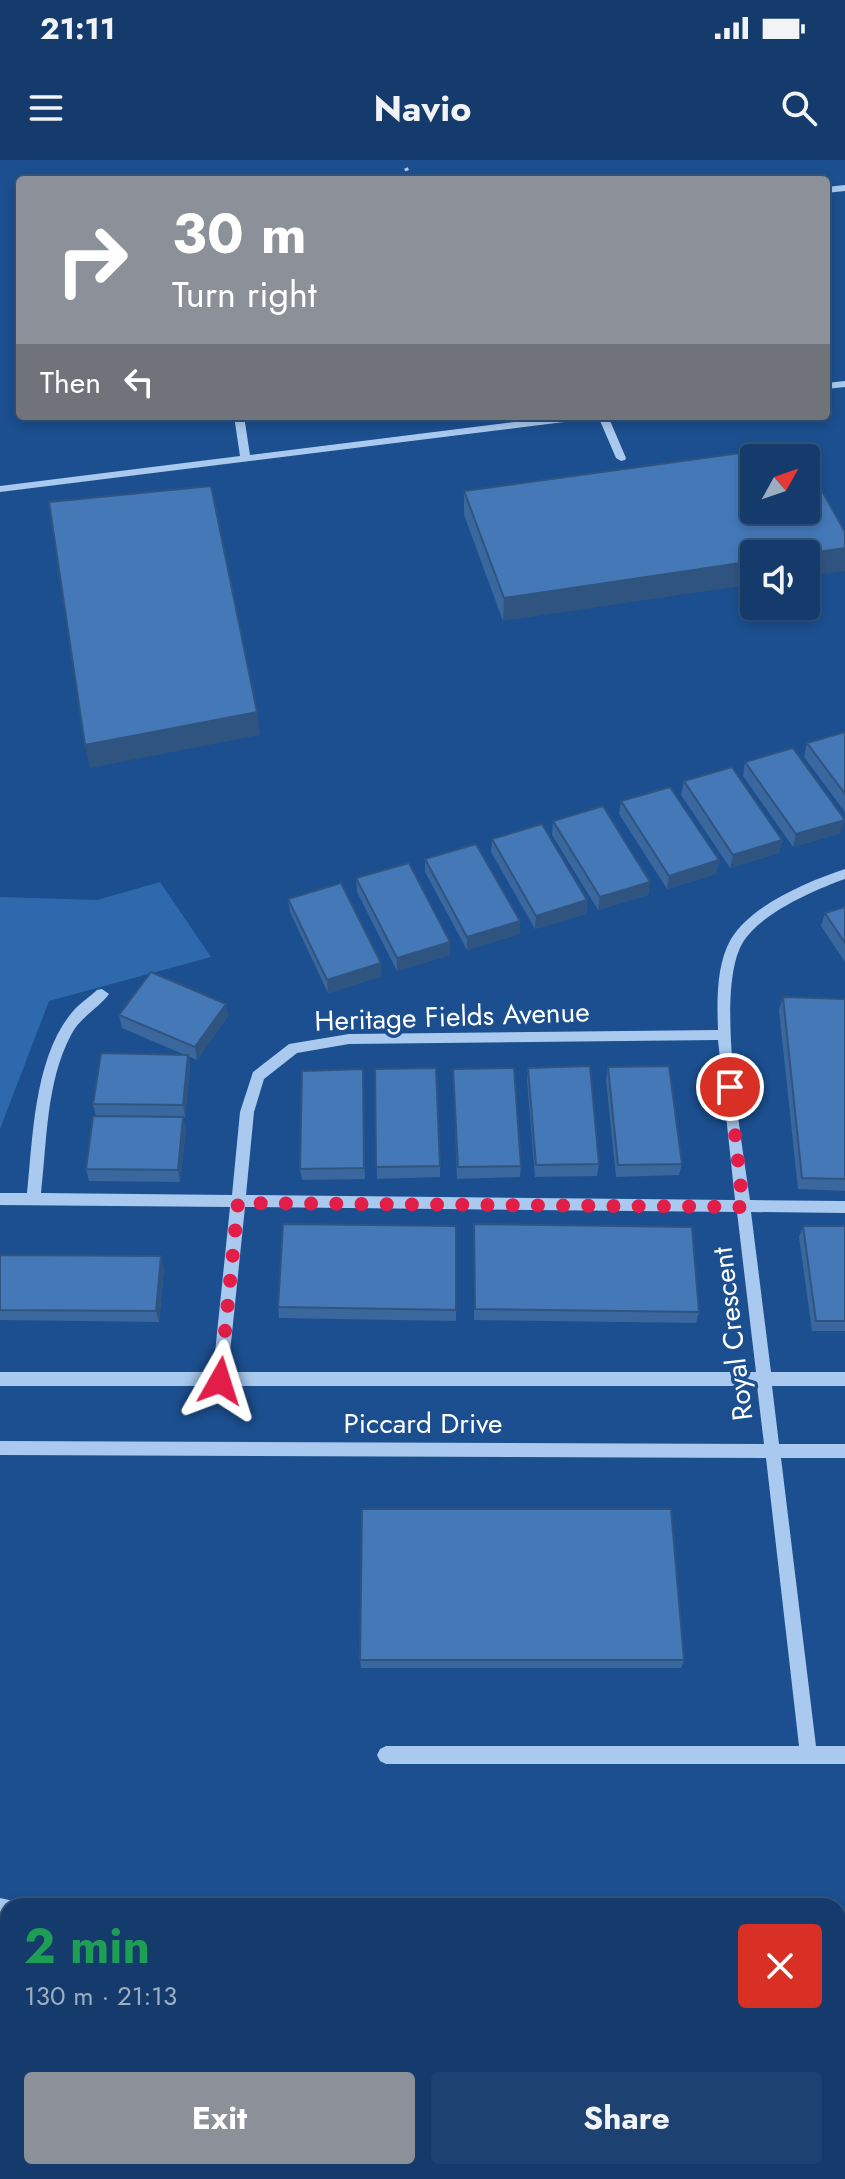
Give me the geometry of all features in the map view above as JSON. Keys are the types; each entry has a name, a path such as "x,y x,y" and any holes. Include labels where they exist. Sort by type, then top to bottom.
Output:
{"street":[{"path":"240,420 246,459"},
{"path":"0,489 556,420"},
{"path":"605,420 621,458"},
{"name":"Royal Crescent","path":"809,1755 743,1207 725,1035 725,975 737,941 768,911 845,874"},
{"path":"33,1200 45,1102 55,1057 77,1016 102,994"},
{"name":"Heritage Fields Avenue","path":"220,1381 247,1112 258,1076 294,1048 349,1039 725,1035"},
{"path":"0,1199 845,1207"},
{"name":"Piccard Drive","path":"0,1379 845,1379"},
{"name":"Piccard Drive","path":"0,1448 845,1451"},
{"path":"386,1755 845,1755"}],"path":[{"path":"406,168 409,176"}],"shaded area":[{"path":"160,882 211,957 49,1001 0,1129 0,897 97,900"}],"building":[{"path":"740,453 740,524 820,524 820,488 845,532 845,548 820,552 820,540 740,540 740,563 504,598 464,491"},
{"path":"211,486 257,712 85,745 49,502"},
{"path":"845,732 845,794 807,743"},
{"path":"793,748 845,820 796,834 745,762"},
{"path":"732,767 782,840 733,855 684,781"},
{"path":"670,787 719,860 669,876 621,801"},
{"path":"603,806 650,882 600,897 553,821"},
{"path":"542,824 587,900 536,916 492,839"},
{"path":"476,844 520,921 467,937 425,859"},
{"path":"409,863 450,942 397,958 356,878"},
{"path":"341,883 381,963 327,980 288,899"},
{"path":"845,907 845,943 825,913"},
{"path":"151,972 226,1004 195,1047 119,1015"},
{"path":"783,997 845,999 845,1179 802,1178"},
{"path":"101,1053 188,1055 183,1105 93,1104"},
{"path":"590,1066 599,1164 536,1165 528,1068"},
{"path":"669,1066 682,1164 618,1165 608,1067"},
{"path":"436,1068 440,1166 376,1167 375,1069"},
{"path":"514,1068 521,1166 458,1167 453,1069"},
{"path":"363,1069 364,1168 300,1169 302,1071"},
{"path":"93,1116 183,1117 178,1170 86,1169"},
{"path":"283,1224 456,1226 456,1310 278,1307"},
{"path":"474,1224 692,1227 699,1312 475,1309"},
{"path":"803,1226 845,1226 845,1321 816,1321"},
{"path":"0,1255 161,1256 156,1311 0,1310"},
{"path":"362,1509 671,1509 684,1660 360,1660"}],"route":[{"path":"220,1381 238,1203 743,1207 730,1087"}]}
